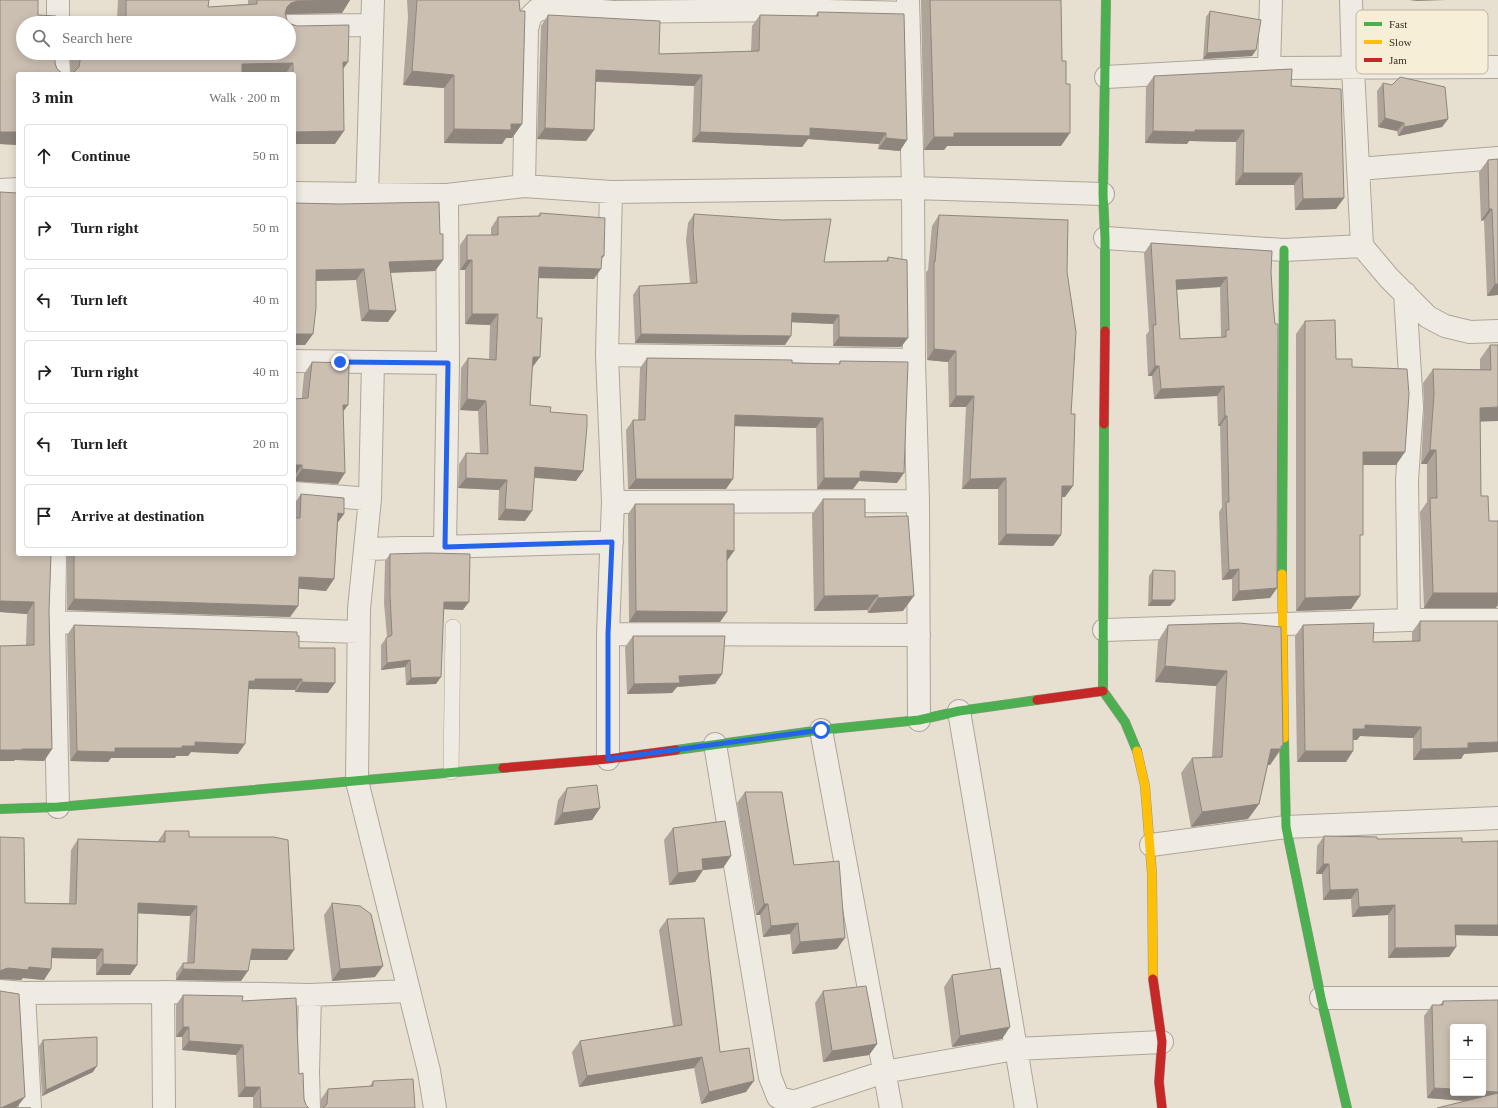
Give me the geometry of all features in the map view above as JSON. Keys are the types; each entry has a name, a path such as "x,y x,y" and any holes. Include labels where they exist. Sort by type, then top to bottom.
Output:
{"street":[{"path":"58,0 58,16"},
{"path":"367,195 371,25 373,0"},
{"path":"1106,0 1103,194 1105,238 1103,691 1125,722 1139,756 1146,786 1151,845 1152,975 1162,1042 1159,1082 1162,1108"},
{"path":"1269,68 1271,0"},
{"path":"1351,0 1362,246 1428,317 1445,326 1470,332 1498,331"},
{"path":"524,186 527,29 530,17 537,5 548,8 613,6 786,10 908,7 913,188 914,360 918,501 919,720"},
{"path":"296,26 371,25"},
{"path":"58,60 59,72"},
{"path":"1488,67 1498,67"},
{"path":"1106,77 1269,68 1356,68"},
{"path":"1358,168 1498,158"},
{"path":"296,193 446,195 524,186 611,192 913,188 1103,194"},
{"path":"0,190 16,189"},
{"path":"608,759 608,634 612,542 612,502 607,355 611,192"},
{"path":"445,547 448,363 446,195"},
{"path":"1105,238 1284,250 1362,246"},
{"path":"1284,250 1282,623 1286,827 1321,998 1347,1108"},
{"path":"1405,293 1412,408 1408,480 1409,620"},
{"path":"607,355 914,360"},
{"path":"296,361 448,363"},
{"path":"373,362 370,499 359,609 357,781 409,991 435,1108"},
{"path":"296,493 370,499"},
{"path":"612,502 918,501"},
{"path":"366,549 612,542"},
{"path":"55,556 54,622 58,807"},
{"path":"1104,630 1282,623 1409,620 1498,620"},
{"path":"54,622 359,632"},
{"path":"608,634 919,635"},
{"path":"0,809 58,807 608,759 821,730 919,720 959,711 1103,691"},
{"path":"959,711 1026,1108"},
{"path":"821,730 890,1108"},
{"path":"715,744 770,1077 778,1097 793,1102 884,1072 1015,1049 1162,1042"},
{"path":"1151,845 1286,827 1498,818"},
{"path":"0,991 24,993 163,992 310,996 409,991"},
{"path":"163,992 164,1108"},
{"path":"24,993 30,1108"},
{"path":"309,1108 308,1072 310,996"},
{"path":"1321,998 1498,998"}],"lane":[{"path":"451,772 453,627"}],"building":[{"path":"0,0 38,0 38,15 56,16 16,16 16,60 55,60 57,69 61,72 16,72 16,132 0,132"},
{"path":"126,0 209,0 208,7 257,4 257,0 350,0 297,1 291,3 287,7 285,13 286,16 126,16"},
{"path":"417,0 519,0 520,11 525,11 522,124 511,124 511,130 454,129 454,75 412,71"},
{"path":"930,0 1061,0 1062,61 1066,61 1066,84 1070,84 1070,133 954,133 954,137 934,137"},
{"path":"1210,11 1261,20 1256,50 1207,53"},
{"path":"818,12 904,14 907,140 886,138 886,133 810,128 810,136 700,132 702,75 596,70 594,130 545,128 548,15 660,21 659,54 759,51 760,15 818,16"},
{"path":"349,25 348,62 343,62 344,131 296,132 296,72 293,72 293,63 242,64 242,72 74,72 79,67 80,60 296,60 296,26"},
{"path":"1292,69 1291,86 1341,89 1344,198 1303,199 1302,173 1243,173 1244,130 1195,130 1195,132 1153,131 1154,76"},
{"path":"1400,77 1445,87 1448,119 1404,127 1404,123 1385,118 1383,83 1392,85"},
{"path":"1498,159 1498,284 1495,284 1492,209 1489,209 1488,160"},
{"path":"0,192 16,193 16,556 51,556 49,611 52,749 0,750 0,646 34,645 34,602 0,601"},
{"path":"439,202 440,234 443,234 443,260 389,262 396,311 369,310 364,269 316,270 316,308 313,334 296,334 296,203 340,204"},
{"path":"540,213 605,218 604,256 602,256 601,269 539,267 537,318 542,318 540,357 533,357 530,405 551,407 550,412 587,415 587,426 583,471 535,467 532,511 505,509 507,480 466,478 466,453 488,454 486,401 467,399 468,358 496,360 498,314 472,314 472,260 467,260 467,235 498,235 498,217 540,216"},
{"path":"694,214 782,220 831,219 824,262 888,261 888,257 907,260 908,338 839,337 839,315 792,313 791,336 641,334 639,286 697,283 693,231"},
{"path":"939,215 1068,220 1067,272 1076,332 1071,414 1075,414 1073,486 1062,486 1061,535 1006,534 1006,478 970,479 974,396 956,396 956,351 934,349 934,261 935,262"},
{"path":"1151,243 1272,251 1271,272 1273,304 1275,324 1278,324 1277,588 1239,591 1239,569 1229,570 1226,502 1229,502 1227,416 1225,416 1224,386 1161,389 1159,366 1155,366 1153,325 1156,325","holes":["1227,277 1229,330 1226,330 1226,337 1180,339 1176,280"]},
{"path":"1335,320 1336,359 1352,359 1352,367 1407,369 1409,394 1405,452 1363,452 1363,535 1360,535 1360,596 1305,598 1305,321"},
{"path":"1490,345 1498,345 1498,407 1480,408 1481,496 1488,496 1489,521 1498,521 1498,593 1433,593 1430,498 1437,498 1436,450 1430,450 1434,394 1433,369 1491,370"},
{"path":"647,358 792,360 792,363 840,364 840,361 908,362 904,473 862,471 860,472 860,478 824,478 823,418 735,415 733,479 636,479 633,420 645,420"},
{"path":"312,362 349,363 348,405 343,405 345,473 302,469 302,465 296,465 296,399 308,398"},
{"path":"301,494 344,498 344,514 338,513 334,579 299,577 298,606 74,599 74,556 296,556 296,518 300,518"},
{"path":"823,499 865,499 865,517 908,516 914,596 878,598 878,595 824,596"},
{"path":"635,504 734,504 734,551 727,550 727,612 636,611"},
{"path":"390,554 470,554 469,602 444,602 441,677 411,678 410,660 387,663 386,638 392,635"},
{"path":"1153,570 1175,571 1175,600 1152,600"},
{"path":"1420,621 1498,621 1498,742 1468,743 1468,748 1421,749 1421,727 1365,725 1365,729 1353,729 1353,751 1305,751 1303,625 1374,623 1373,642 1420,641"},
{"path":"1239,623 1281,627 1283,746 1281,746 1281,749 1271,749 1259,804 1202,812 1192,758 1222,757 1227,671 1165,666 1168,625"},
{"path":"74,625 297,632 297,635 299,636 299,648 335,648 335,683 302,682 302,679 255,679 255,681 249,681 245,744 195,742 195,746 182,746 182,748 115,748 115,752 77,751"},
{"path":"633,636 725,636 722,674 679,676 680,683 634,684"},
{"path":"597,785 600,808 562,813 567,788"},
{"path":"745,792 782,792 794,865 839,861 845,938 800,942 798,923 771,926 768,904 764,904"},
{"path":"725,821 731,856 702,859 703,870 678,873 673,828"},
{"path":"165,831 189,831 189,837 274,837 288,840 294,950 252,949 248,971 183,969 183,963 194,963 197,906 138,903 137,965 103,964 103,949 52,948 51,969 29,967 28,970 8,968 0,971 0,837 24,838 25,903 76,904 78,839 165,842"},
{"path":"1324,836 1377,837 1377,839 1462,838 1462,842 1498,841 1498,925 1455,925 1456,947 1395,948 1395,905 1359,907 1358,889 1330,890 1329,864 1323,864"},
{"path":"332,903 360,906 371,914 383,966 340,969"},
{"path":"704,918 720,1052 749,1048 754,1081 709,1092 702,1057 587,1076 580,1041 682,1025 667,919"},
{"path":"1000,968 1010,1027 960,1036 952,975"},
{"path":"866,986 877,1044 832,1051 823,991"},
{"path":"0,991 19,994 25,1097 1,1108 0,1108"},
{"path":"183,995 243,996 242,1001 296,998 299,1074 303,1073 304,1099 309,1108 261,1108 260,1087 245,1087 243,1045 189,1041 189,1027 183,1027"},
{"path":"1498,1000 1498,1092 1486,1091 1486,1024 1450,1024 1450,1089 1434,1088 1432,1005 1443,1005 1443,1001"},
{"path":"97,1037 97,1066 46,1090 43,1040"},
{"path":"413,1079 415,1108 323,1108 327,1104 328,1089 373,1086 373,1081"},
{"path":"1498,1093 1498,1108 1437,1108 1486,1096"}],"traffic: fast":[{"path":"1105,331 1105,238 1103,194 1106,0"},
{"path":"1282,574 1284,250"},
{"path":"1104,424 1103,691 1125,722 1137,751"},
{"path":"676,750 821,730 919,720 959,711 1037,700"},
{"path":"1284,738 1286,827 1321,998 1347,1108"},
{"path":"0,809 58,807 503,768"}],"traffic: slow":[{"path":"1282,574 1284,738"},
{"path":"1137,751 1145,786 1152,874 1153,979"}],"traffic: jam":[{"path":"1104,424 1105,331"},
{"path":"1037,700 1103,691"},
{"path":"503,768 608,759 676,750"},
{"path":"1153,979 1162,1042 1159,1082 1162,1108"}],"route":[{"path":"340,362 448,363 445,547 612,542 608,634 608,759 821,730"}]}
